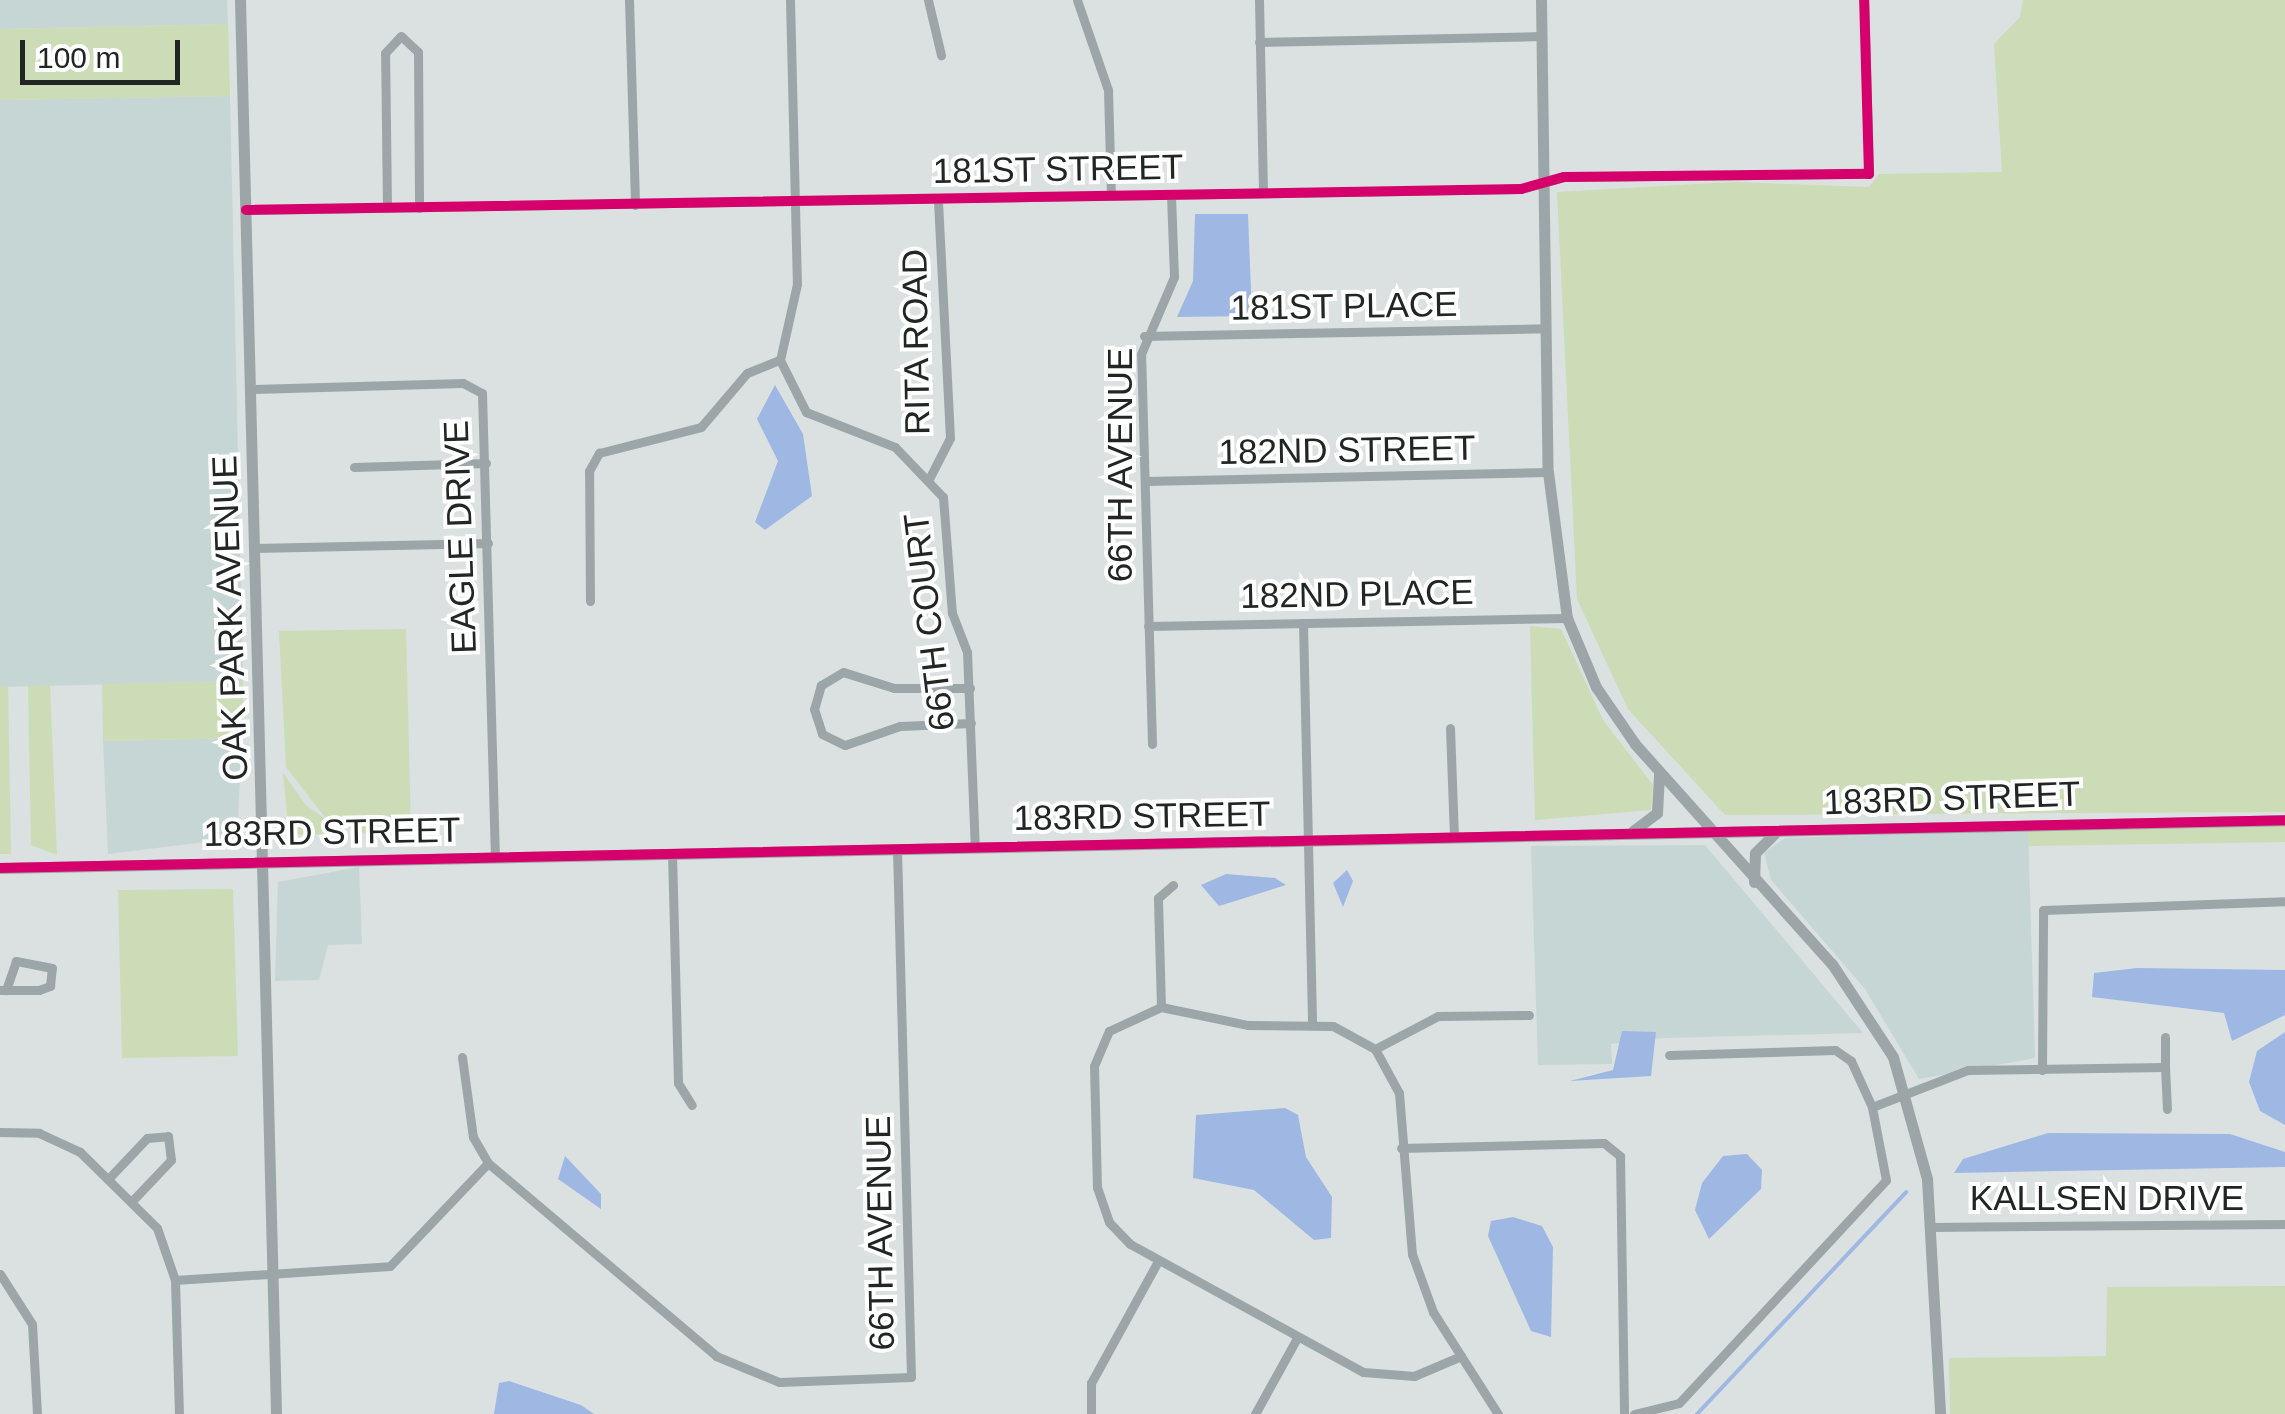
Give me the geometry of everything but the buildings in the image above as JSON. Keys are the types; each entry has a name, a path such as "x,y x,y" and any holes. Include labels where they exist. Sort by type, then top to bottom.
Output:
{"street":[{"name":"OAK PARK AVENUE","path":"240,0 276,1414"},
{"path":"629,0 636,205"},
{"path":"590,601 589,470 599,453 701,427 746,374 780,360 797,284 790,0"},
{"path":"928,0 942,56"},
{"path":"1077,0 1108,90 1111,196"},
{"path":"1258,0 1263,193"},
{"path":"1541,0 1548,472 1567,618 1596,687 1706,832 1865,1006 1908,1094 1930,1227 1940,1414"},
{"name":"181ST STREET","path":"246,210 1263,193 1869,174 1864,0"},
{"path":"387,208 385,53 401,36 418,52 419,208"},
{"path":"1259,42 1542,36"},
{"name":"66TH AVENUE","path":"1152,744 1144,336 1174,277 1170,194"},
{"name":"RITA ROAD","path":"930,478 950,438 938,200"},
{"name":"181ST PLACE","path":"1144,336 1546,328"},
{"name":"66TH COURT","path":"780,360 806,412 895,447 930,478 948,516 952,613 970,688 975,847"},
{"name":"EAGLE DRIVE","path":"251,389 471,384 482,393 496,855"},
{"path":"354,466 486,463"},
{"name":"182ND STREET","path":"1146,481 1548,472"},
{"path":"255,548 488,543"},
{"name":"182ND PLACE","path":"1148,626 1567,618"},
{"path":"1303,623 1312,1024"},
{"path":"970,688 894,688 843,672 821,685 814,709 822,734 845,745 900,726 971,723"},
{"path":"1450,728 1454,836"},
{"path":"1629,834 1657,814 1659,774"},
{"name":"183RD STREET","path":"0,868 2285,820"},
{"path":"1754,882 1755,853 1778,830"},
{"name":"66TH AVENUE","path":"488,1163 734,1368 778,1382 911,1377 897,848"},
{"path":"672,852 678,1083 692,1105"},
{"path":"1161,1007 1158,898 1173,885"},
{"path":"2042,1070 2043,910 2285,901"},
{"path":"16,961 52,968 50,986 3,990 16,961"},
{"path":"1461,1356 1390,1378 1297,1338 1158,1261 1120,1233 1101,1204 1093,1074 1117,1024 1161,1007 1248,1026 1312,1024 1375,1050 1397,1086 1412,1254 1461,1356 1498,1414"},
{"path":"1375,1050 1438,1016 1529,1015"},
{"path":"2166,1037 2167,1109"},
{"path":"1634,1414 1679,1402 1886,1180 1872,1106 1851,1061 1835,1050 1669,1055"},
{"path":"176,1280 390,1266 488,1163 472,1136 462,1056"},
{"path":"1872,1106 1968,1070 2166,1067"},
{"path":"0,1132 50,1136 109,1178 132,1200 166,1244 176,1280 179,1414"},
{"path":"109,1178 147,1138 168,1136 171,1160 132,1200"},
{"path":"1400,1148 1604,1142 1620,1156 1624,1414"},
{"name":"KALLSEN DRIVE","path":"1930,1227 2285,1224"},
{"path":"1091,1414 1091,1383 1158,1261"},
{"path":"0,1274 32,1324 37,1414"},
{"path":"1255,1414 1297,1338"}],"shaded area":[{"path":"0,0 227,0 228,24 0,29"},
{"path":"230,96 243,681 0,687 0,100"},
{"path":"242,738 237,838 108,854 103,741"},
{"path":"2028,830 2035,1058 1919,1079 1865,989 1771,880 1764,853 1785,838"},
{"path":"1705,845 1863,1033 1665,1038 1611,1044 1612,1064 1538,1065 1531,846"},
{"path":"359,867 362,944 328,945 319,980 275,981 278,882"}],"green space":[{"path":"2023,0 2285,0 2285,812 1725,815 1628,709 1577,599 1557,192 1733,182 1869,187 1879,174 2002,172 1994,44 2020,17"},
{"path":"228,24 230,96 0,100 0,29"},
{"path":"1530,626 1561,629 1603,720 1653,785 1651,810 1535,820"},
{"path":"406,629 411,832 360,833 324,816 286,767 279,631"},
{"path":"243,681 242,738 103,741 102,684"},
{"path":"50,685 57,855 31,845 28,686"},
{"path":"8,686 11,854 0,854 0,687"},
{"path":"283,773 306,805 346,834 289,835"},
{"path":"2285,826 2285,842 2028,846 2028,830"},
{"path":"233,889 238,1056 122,1058 118,890"},
{"path":"2285,1286 2285,1414 1950,1414 1949,1358 2106,1356 2107,1287"}],"water":[{"path":"1195,214 1248,214 1252,316 1177,317 1193,281"},
{"path":"775,385 803,434 812,496 765,530 755,522 778,461 757,419"},
{"path":"1347,870 1353,881 1343,907 1333,883"},
{"path":"1226,874 1275,878 1286,885 1219,906 1201,885"},
{"path":"2137,968 2285,970 2285,1015 2232,1041 2224,1013 2092,997 2094,973"},
{"path":"1622,1031 1656,1032 1651,1076 1570,1081 1613,1070"},
{"path":"2285,1032 2285,1125 2260,1111 2249,1082 2257,1051"},
{"path":"1285,1108 1298,1115 1306,1157 1332,1197 1331,1238 1314,1240 1254,1190 1193,1178 1196,1115"},
{"path":"2048,1133 2230,1134 2285,1152 2285,1167 1954,1173 1963,1159"},
{"path":"1747,1154 1762,1170 1761,1189 1709,1239 1695,1210 1702,1183 1723,1156"},
{"path":"565,1156 601,1194 601,1209 558,1179"},
{"path":"1513,1217 1542,1226 1553,1247 1551,1337 1531,1331 1488,1236 1491,1221"},
{"path":"509,1381 581,1405 594,1414 494,1414 499,1383"}],"waterway":[{"path":"1697,1414 1906,1192"}],"cycle path":[{"path":"246,210 1521,189 1564,177 1869,174 1864,0"},
{"path":"0,868 2285,820"}]}
